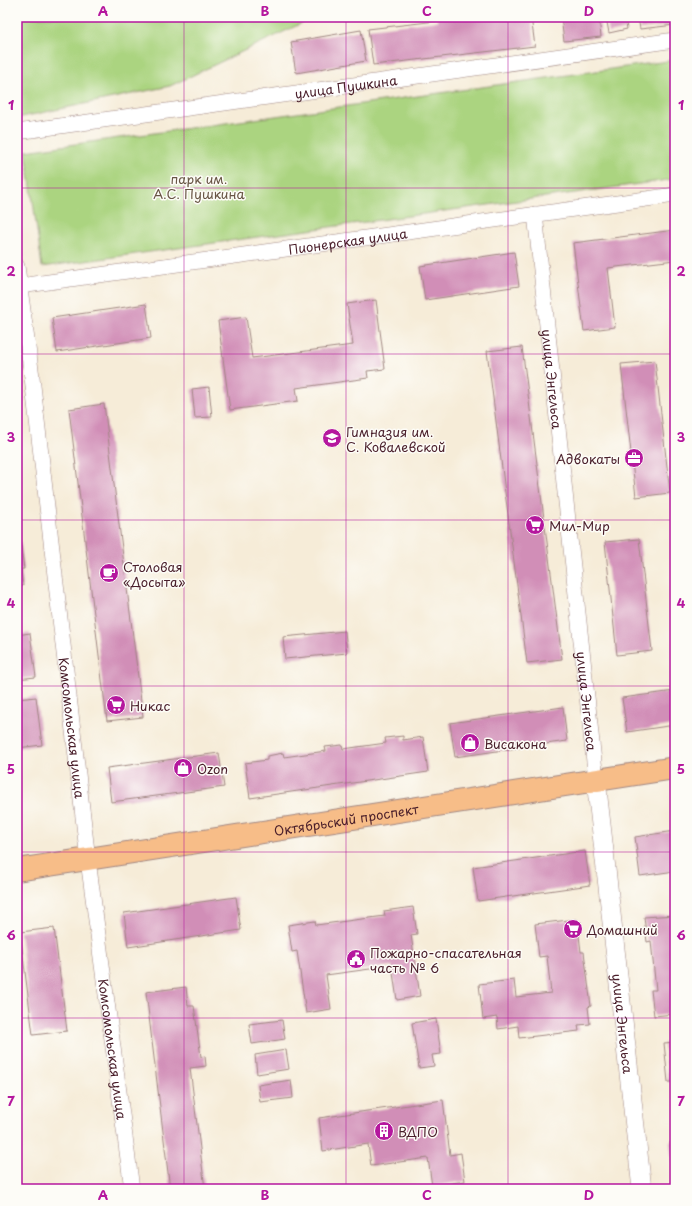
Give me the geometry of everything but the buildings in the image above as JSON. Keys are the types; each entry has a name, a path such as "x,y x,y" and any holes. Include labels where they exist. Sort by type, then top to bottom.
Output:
{"main road":[{"name":"Октябрьский проспект","path":"17,870 675,768"}],"street":[{"name":"улица Пушкина","path":"17,132 675,40"},
{"name":"Пионерская улица","path":"20,286 675,195"},
{"name":"улица Энгельса","path":"535,214 642,1189"},
{"name":"Комсомольская улица","path":"17,266 33,385 88,860 132,1189"}],"green space":[{"path":"17,17 315,17 170,86 17,118"},
{"name":"парк им. А.С. Пушкина","path":"675,60 675,179 42,267 26,151"}],"place":[{"name":"Гимназия им. С. Ковалевской","path":"332,438"},
{"name":"Адвокаты","path":"634,458"},
{"name":"Мил-Мир","path":"535,525"},
{"name":"Столовая «Досыта»","path":"109,573"},
{"name":"Никас","path":"116,705"},
{"name":"Висакона","path":"470,743"},
{"name":"Ozon","path":"183,768"},
{"name":"Домашний","path":"573,929"},
{"name":"Пожарно-спасательная часть № 6","path":"356,959"},
{"name":"ВДПО","path":"384,1131"}]}
